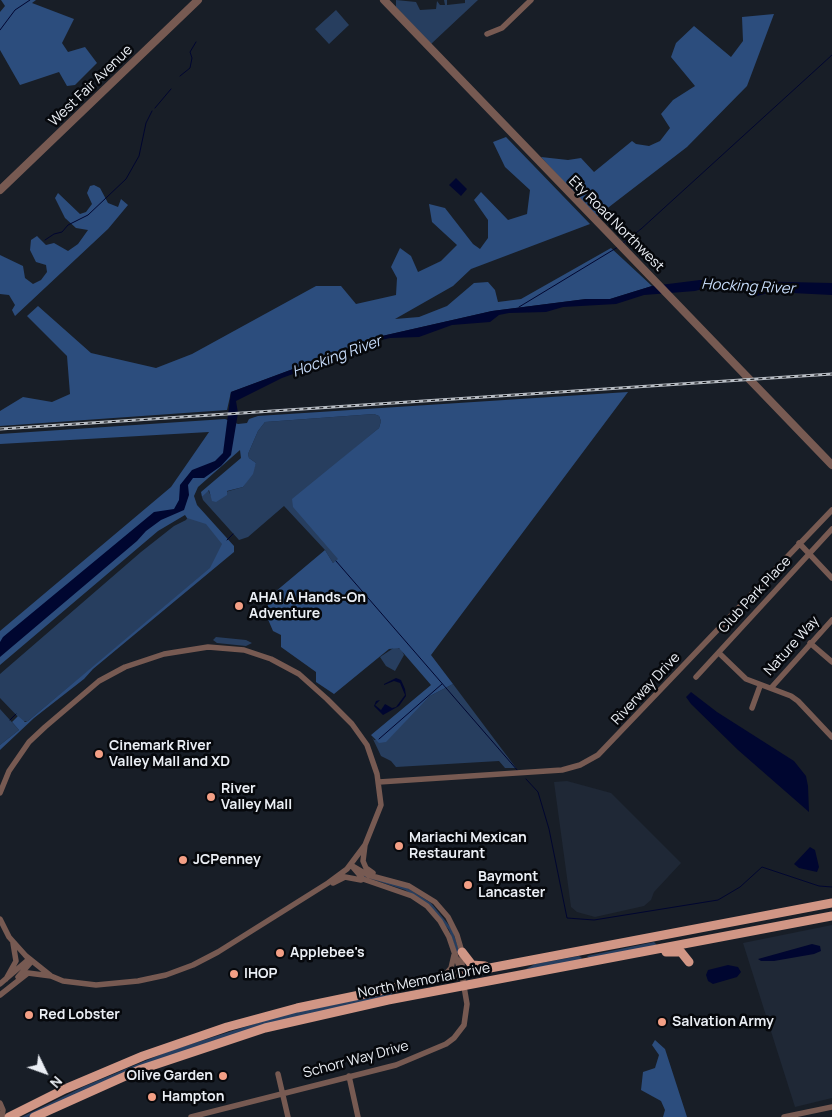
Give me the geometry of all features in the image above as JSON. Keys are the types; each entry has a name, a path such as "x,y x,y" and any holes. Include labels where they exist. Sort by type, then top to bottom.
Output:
{"main road":[{"name":"North Memorial Drive","path":"9,1117 104,1072 192,1038 297,1008 490,968 832,903"},
{"path":"684,943 689,936 755,921 765,916"},
{"name":"North Memorial Drive","path":"34,1117 140,1070 251,1032 388,1000 464,988 684,943 832,916"},
{"path":"602,960 623,960 674,950 683,953 689,962"},
{"name":"North Memorial Drive","path":"458,954 472,965 490,968"}],"street":[{"name":"West Fair Avenue","path":"0,190 198,0"},
{"name":"Ety Road Northwest","path":"384,0 832,465"},
{"path":"487,34 502,28 531,0"},
{"name":"Riverway Drive","path":"379,782 562,770 580,765 598,756 832,510"},
{"path":"809,555 832,530"},
{"name":"Club Park Place","path":"799,543 832,578"},
{"name":"Club Park Place","path":"696,677 809,555"},
{"name":"Nature Way","path":"771,688 810,642 832,620"},
{"path":"810,642 832,662"},
{"path":"0,793 10,771 29,742 45,726 99,681 125,667 164,654 208,647 252,652 276,660 299,674 352,724 368,749 379,782 381,808 365,845 351,865 328,883 218,952 178,971 138,981 96,985 68,983 51,976 32,972 12,984"},
{"path":"719,653 746,679 798,701 832,737"},
{"path":"752,708 760,686"},
{"path":"365,845 364,865 378,876"},
{"path":"351,865 368,874 409,886 435,902 453,926 458,954 451,968 441,978"},
{"path":"351,865 359,876 367,881"},
{"path":"328,883 345,877 367,881 412,896 427,906 443,926 458,954"},
{"path":"0,919 13,943 30,960 51,976"},
{"path":"6,979 16,960 13,943"},
{"name":"Schorr Way Drive","path":"190,1117 282,1092 396,1065 454,1038 464,1025 467,1004 458,954"},
{"path":"0,984 30,960"},
{"path":"0,995 12,984 30,960"},
{"path":"278,1074 288,1117"},
{"path":"349,1076 358,1117"},
{"path":"0,1103 3,1110 2,1117"},
{"path":"784,1117 832,1107"}],"shaded area":[{"path":"1,0 36,0 32,3 74,19 62,43 68,52 85,47 97,63 75,85 67,86 59,72 20,85 0,50 0,12 5,6"},
{"path":"396,0 416,2 420,10 436,9 437,1 440,5 445,5 444,0 447,0 447,5 465,3 465,0 478,0 431,44 396,7"},
{"path":"336,10 349,25 329,44 315,29"},
{"path":"774,14 747,86 687,147 596,217 541,157 568,160 581,158 594,172 632,141 636,144 649,146 660,141 670,128 661,114 673,100 695,86 671,57 676,43 694,26 731,57 743,41 742,17"},
{"path":"506,137 590,224 471,269 453,286 395,319 419,317 447,306 474,283 488,282 495,290 498,302 521,299 611,248 652,286 610,299 586,299 492,311 382,336 231,392 227,410 0,426 0,411 23,397 52,402 70,394 67,356 27,316 38,306 91,353 156,368 192,354 316,286 341,286 356,304 396,295 397,278 391,267 400,248 411,256 418,272 441,261 457,245 432,222 429,204 445,208 473,244 480,249 488,238 488,220 474,200 481,192 508,220 527,214 530,190 505,167 493,142"},
{"path":"94,185 100,188 108,203 118,207 121,199 128,205 108,229 15,316 12,310 15,305 9,295 0,294 0,255 23,266 25,278 33,284 41,280 47,272 46,265 36,262 30,250 31,240 37,236 46,245 54,243 68,251 78,244 88,230 76,228 65,218 55,198 58,193 80,214 86,212 92,204 87,193 90,186"},
{"path":"628,392 431,655 453,684 430,696 386,742 379,743 371,735 431,685 399,648 389,649 334,694 316,682 316,672 281,647 281,635 273,631 267,617 268,603 275,592 325,550 333,563 338,559 293,507 292,499 379,428 381,421 379,416 374,414 265,422 258,431 248,454 249,458 256,463 253,474 243,487 227,491 227,495 216,502 212,501 209,490 202,497 201,492 241,458 240,450 198,487 194,496 197,505 234,546 234,552 93,669 84,679 34,718 0,750 0,745 19,730 12,722 18,716 25,722 28,721 210,568 222,544 206,524 187,518 185,515 158,531 0,665 0,631 171,487 209,432 0,444 0,434 225,419 238,424 247,423 249,419 258,416"},
{"path":"374,414 379,416 381,421 379,428 342,459 329,547 339,559 335,562 333,563 325,550 284,506 248,537 239,540 203,500 202,497 208,490 211,496 243,487 256,463 249,458 248,454 258,431 265,422"},
{"path":"194,508 230,543 220,561 28,721 22,721 0,698 0,674 141,552 174,526 186,520"},
{"path":"216,637 246,640 252,643 246,646 217,643 213,640"},
{"path":"395,647 401,649 404,655 395,671 386,666 380,657"},
{"path":"453,684 516,768 505,768 499,761 396,767 391,761 381,756 372,737 374,740 388,739 430,696"},
{"path":"0,709 19,730 0,745"},
{"path":"567,781 611,793 681,863 654,892 651,900 644,906 595,917 577,912 571,907 554,782"},
{"path":"364,874 406,887 431,903 452,929 460,953 457,953 449,930 429,905 405,890 362,876"},
{"path":"832,925 832,1098 795,1107 743,943"},
{"path":"654,942 657,945 590,959 587,956"},
{"path":"579,956 582,958 580,960 524,970 535,964"},
{"path":"392,993 391,995 212,1041 79,1093 28,1117 22,1117 85,1086 169,1051 286,1014"},
{"path":"655,1040 665,1049 687,1117 663,1117 665,1110 661,1101 641,1090 643,1072 655,1068 659,1055 652,1045"}],"water":[{"path":"456,178 467,189 461,196 449,185"},
{"name":"Hocking River","path":"700,280 832,283 832,295 772,292 757,296 747,291 722,291 710,287 695,291 644,295 616,304 563,307 546,312 509,313 499,315 490,322 452,325 419,337 390,338 377,341 354,352 282,378 236,401 238,413 231,455 221,466 204,478 193,478 188,485 189,495 184,510 161,520 146,531 137,541 0,657 0,642 3,637 154,512 174,509 179,500 180,485 192,470 215,461 223,453 231,392 382,336 492,311 586,299 610,299 652,286"},
{"path":"396,678 401,680 406,696 399,706 383,715 374,706 376,701 380,700 375,705 381,710 385,704 392,708 396,707 405,695 400,683 394,681 384,685"},
{"path":"691,692 717,712 794,761 806,776 809,812 738,750 691,704 686,697"},
{"path":"810,847 815,850 819,867 817,872 799,868 794,864"},
{"path":"812,944 820,946 821,951 774,961 761,961 758,959"},
{"path":"728,965 738,967 741,972 737,977 713,984 708,981 706,975 708,970"}],"waterway":[{"path":"0,30 15,10 30,0"},
{"path":"180,76 190,68 192,58 190,52 196,42"},
{"path":"623,243 641,229 832,55"},
{"path":"155,108 171,89"},
{"path":"45,240 54,234 62,232 68,225 88,215 126,179 139,156 146,123 152,111"},
{"path":"519,307 618,247"},
{"path":"227,540 233,534"},
{"path":"336,561 518,771"},
{"path":"379,739 442,684"},
{"path":"10,720 16,714"},
{"path":"526,779 538,792 549,829 567,918 594,920 718,900 740,887 762,867 819,886 832,887"}],"railway":[{"path":"0,429 832,374"}],"place":[{"name":"AHA! A Hands-On Adventure","path":"239,606"},
{"name":"Cinemark River Valley Mall and XD","path":"99,754"},
{"name":"River Valley Mall","path":"211,797"},
{"name":"Mariachi Mexican Restaurant","path":"399,846"},
{"name":"JCPenney","path":"183,860"},
{"name":"Baymont Lancaster","path":"468,885"},
{"name":"Applebee's","path":"280,953"},
{"name":"IHOP","path":"234,974"},
{"name":"Red Lobster","path":"29,1015"},
{"name":"Salvation Army","path":"662,1022"},
{"name":"Olive Garden","path":"223,1076"},
{"name":"Hampton","path":"152,1097"}]}
